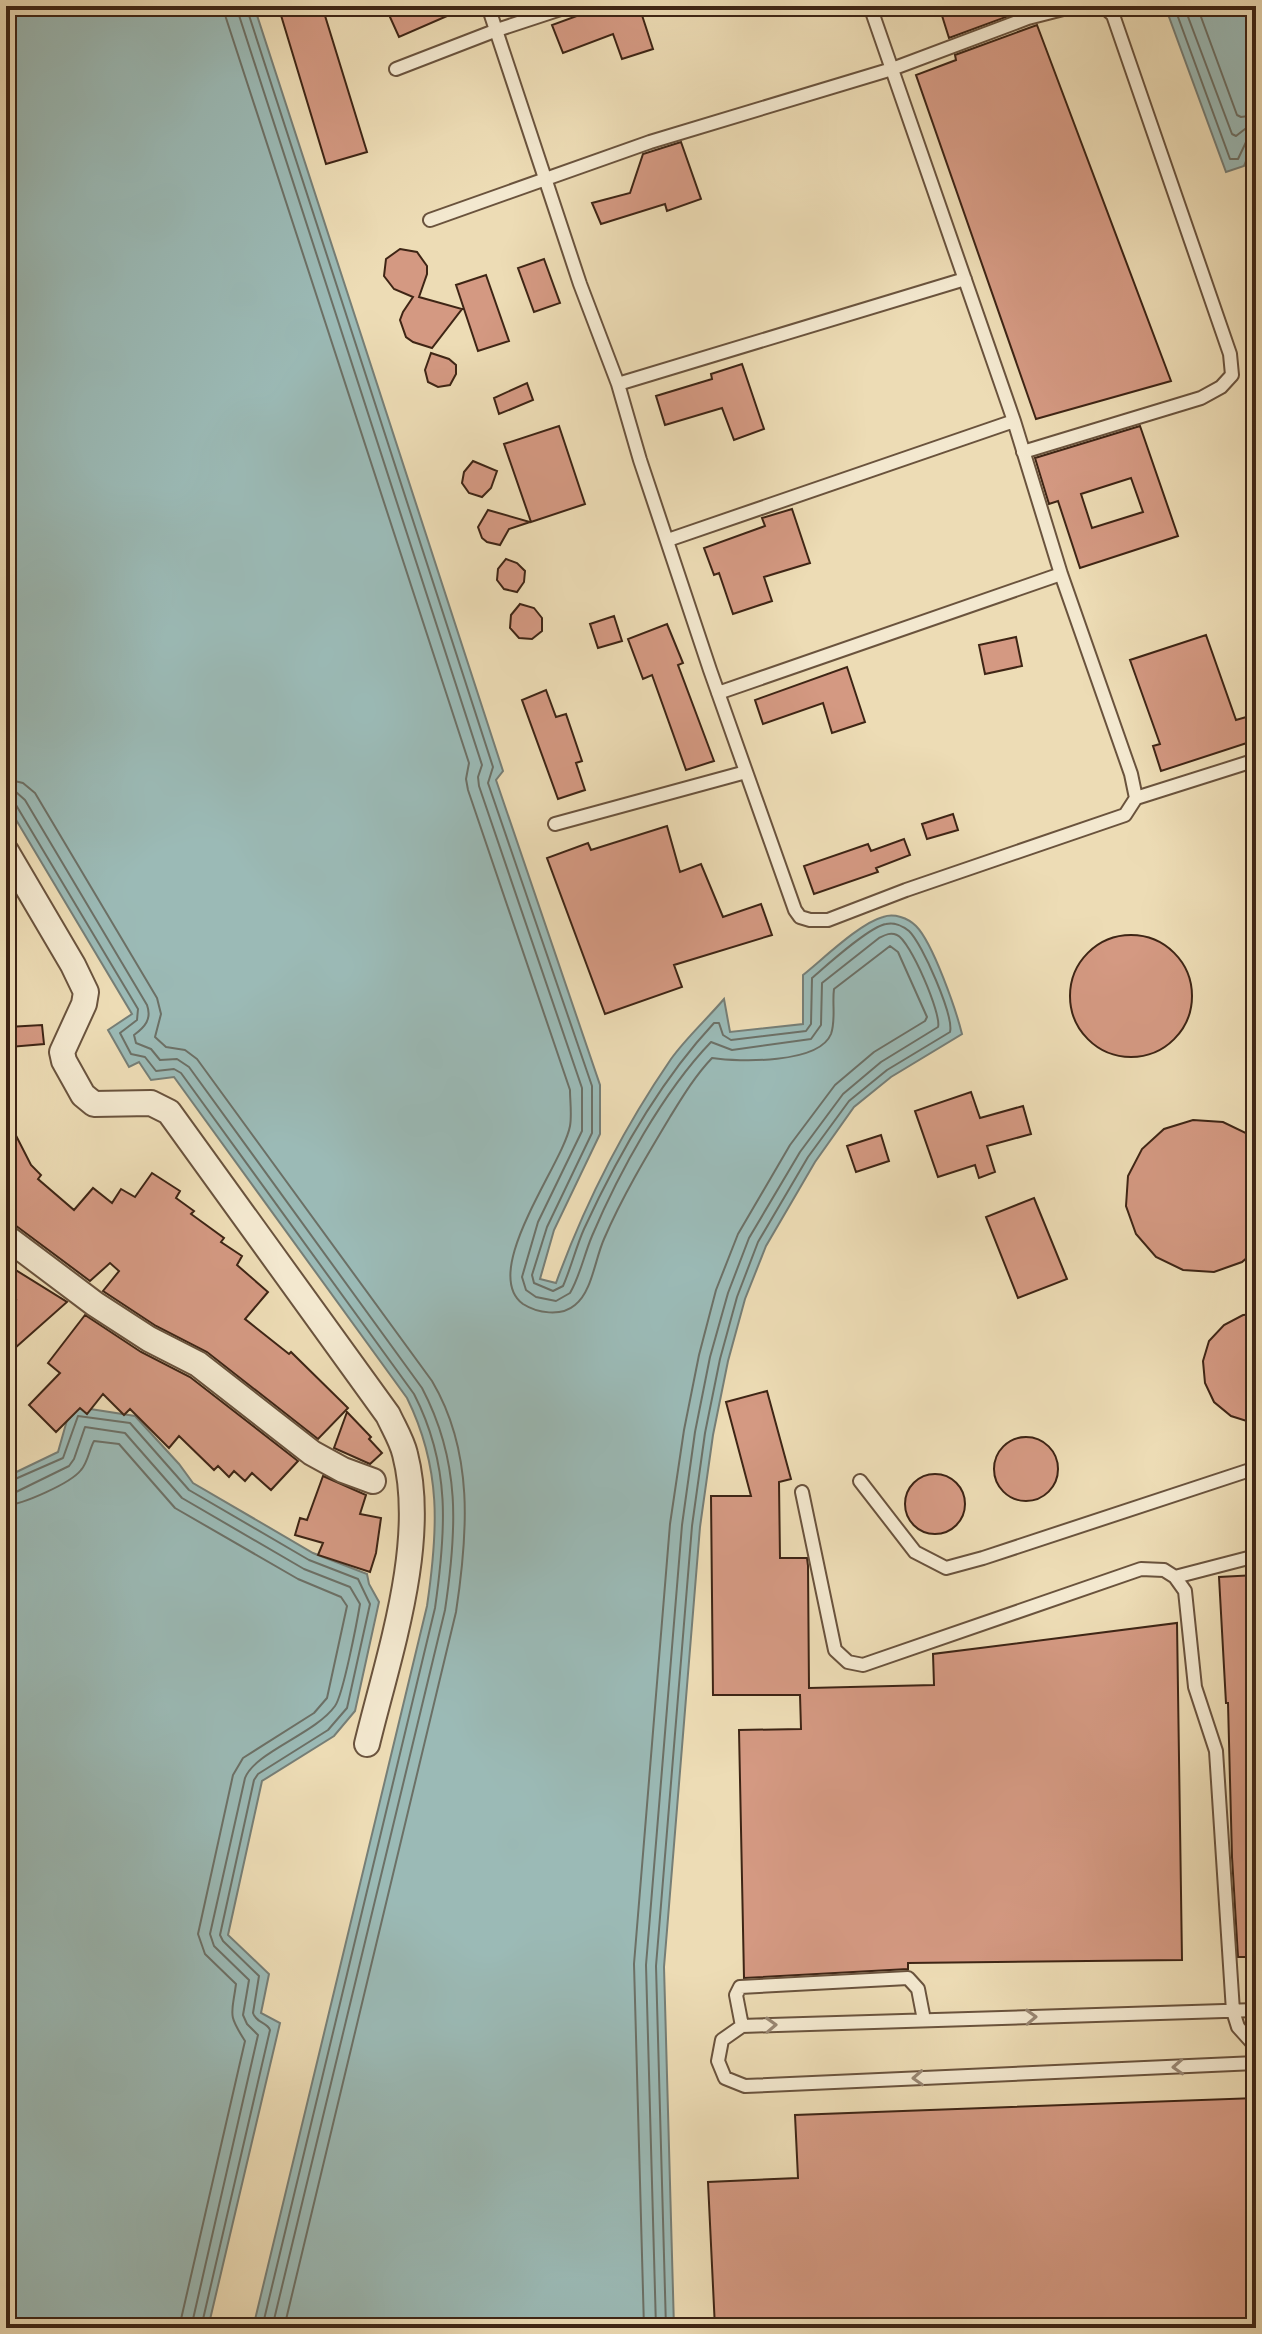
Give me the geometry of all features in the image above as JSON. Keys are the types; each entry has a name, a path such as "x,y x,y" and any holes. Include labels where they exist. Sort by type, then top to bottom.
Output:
{"street":[{"path":"6,851 86,992 84,1004 62,1052 83,1095 94,1104 151,1103 169,1112 388,1415 405,1452 412,1490 406,1580 367,1744"},
{"path":"6,1237 95,1304 149,1339 198,1364 312,1453 343,1470 373,1481"}],"lane":[{"path":"488,6 580,284 618,384 640,460 718,693 800,917 828,920 1125,815 1136,798 1256,760"},
{"path":"396,69 570,6"},
{"path":"870,6 1014,421 1061,574 1131,774 1136,798"},
{"path":"430,220 650,142 892,69 1028,18 1075,6"},
{"path":"1023,452 1201,398 1221,387 1232,375 1230,354 1113,15 1103,6"},
{"path":"618,384 965,279"},
{"path":"668,540 1014,421"},
{"path":"718,693 1061,574"},
{"path":"555,824 746,772"},
{"path":"860,1481 915,1552 946,1568 1256,1468"},
{"path":"802,1492 835,1650 848,1662 863,1665 1141,1569 1164,1570 1175,1577 1185,1591 1195,1687 1216,1751 1233,2011 1238,2027 1256,2047"},
{"path":"1175,1577 1256,1556"},
{"path":"742,2026 736,1995 740,1987 908,1978 918,1989 924,2020"},
{"path":"1256,2010 742,2026 722,2040 718,2061 725,2078 745,2086 1256,2063"}],"water":[{"path":"8,6 254,6 503,771 496,780 600,1085 600,1134 554,1230 540,1279 556,1283 592,1195 637,1112 677,1051 724,999 730,1032 803,1024 803,975 864,926 883,917 896,916 913,923 923,935 943,977 959,1023 962,1034 891,1077 854,1107 815,1162 766,1246 745,1299 728,1361 713,1435 700,1527 664,1967 674,2328 253,2328 427,1606 435,1526 432,1475 418,1424 407,1398 174,1077 151,1080 139,1062 129,1067 108,1030 132,1014 6,803"},
{"path":"1165,6 1256,6 1256,137 1244,166 1226,172"},
{"path":"71,1406 135,1416 193,1483 313,1553 367,1574 379,1602 355,1711 334,1736 262,1781 228,1935 269,1974 261,2013 280,2023 208,2328 6,2328 6,1477 58,1452"}],"building":[{"path":"301,6 322,6 367,152 326,164 280,12"},
{"path":"385,6 470,6 399,37"},
{"path":"604,6 639,6 653,49 622,59 613,34 563,53 552,25"},
{"path":"939,6 1030,6 1030,8 949,38"},
{"path":"1037,25 1171,381 1036,419 916,75 956,60 955,55"},
{"path":"681,142 701,199 667,211 665,204 601,224 592,203 630,193 643,154"},
{"path":"400,249 417,252 427,266 419,297 462,309 432,348 406,337 400,320 413,297 394,289 384,276 386,259"},
{"path":"544,259 560,303 534,312 518,268"},
{"path":"486,275 509,341 478,351 456,285"},
{"path":"431,353 456,365 456,374 450,385 438,387 428,382 425,370"},
{"path":"742,364 764,429 734,440 722,408 665,425 656,396 712,379 711,374"},
{"path":"527,383 533,400 499,414 494,398"},
{"path":"559,426 585,504 531,522 504,444"},
{"path":"1140,426 1178,536 1080,568 1058,501 1049,504 1035,458","holes":["1131,478 1143,512 1092,528 1081,494"]},
{"path":"473,461 497,471 491,488 482,497 469,493 462,483 464,472"},
{"path":"792,509 810,563 764,577 772,601 733,614 719,573 714,575 704,548 765,526 762,518"},
{"path":"488,510 530,522 509,529 500,545 487,542 478,527"},
{"path":"506,559 517,563 525,571 524,582 517,592 504,589 497,580 498,569"},
{"path":"520,604 534,608 542,618 542,631 532,639 519,638 510,628 511,615"},
{"path":"614,616 622,641 598,648 590,624"},
{"path":"667,624 683,663 678,665 714,761 686,770 652,675 643,679 628,639"},
{"path":"1206,635 1236,720 1253,715 1256,740 1161,771 1153,746 1160,744 1130,660"},
{"path":"1016,637 1022,666 985,674 979,645"},
{"path":"847,667 865,722 832,733 823,703 763,724 755,700"},
{"path":"546,690 556,717 566,714 582,761 576,763 585,790 558,799 522,700"},
{"path":"953,814 958,830 927,839 922,824"},
{"path":"667,826 680,872 701,864 723,917 761,904 772,935 674,965 682,987 605,1014 547,858 588,843 591,850"},
{"path":"904,839 910,855 876,868 878,872 814,894 804,866 868,844 871,851"},
{"path":"1131,935 1154,939 1174,953 1188,973 1192,996 1188,1019 1174,1039 1154,1053 1131,1057 1108,1053 1088,1039 1074,1019 1070,996 1074,973 1088,953 1108,939"},
{"path":"42,1025 44,1044 10,1047 8,1027"},
{"path":"971,1092 980,1118 1023,1106 1031,1134 987,1146 995,1172 979,1178 975,1165 938,1177 915,1111"},
{"path":"6,1116 31,1165 41,1175 38,1179 74,1210 93,1188 112,1203 121,1189 135,1197 152,1173 180,1191 176,1198 194,1211 191,1214 224,1238 221,1242 242,1256 237,1265 268,1292 245,1319 289,1354 291,1352 348,1408 318,1439 207,1352 156,1326 103,1291 119,1271 110,1263 90,1281 6,1221"},
{"path":"1193,1120 1223,1122 1250,1135 1256,1142 1256,1250 1242,1262 1214,1272 1183,1270 1156,1257 1136,1234 1126,1206 1128,1176 1142,1149 1164,1129"},
{"path":"881,1135 889,1161 856,1172 847,1146"},
{"path":"1034,1198 1067,1279 1018,1298 986,1217"},
{"path":"6,1264 67,1302 6,1356 6,1314 16,1300 6,1295"},
{"path":"1256,1314 1256,1424 1231,1416 1214,1402 1205,1383 1203,1361 1209,1341 1224,1325 1243,1315"},
{"path":"85,1315 141,1352 190,1377 298,1461 271,1490 252,1473 245,1481 234,1471 229,1477 218,1466 214,1470 179,1436 169,1448 130,1409 124,1415 103,1394 87,1414 80,1408 56,1432 29,1405 60,1373 48,1363"},
{"path":"767,1391 791,1479 779,1482 780,1558 807,1558 809,1688 934,1685 933,1654 1177,1623 1182,1960 908,1963 908,1969 744,1978 739,1730 801,1729 800,1695 713,1695 711,1496 751,1496 726,1402"},
{"path":"347,1412 382,1453 370,1464 334,1448"},
{"path":"1026,1437 1049,1446 1058,1469 1049,1492 1026,1501 1003,1492 994,1469 1003,1446"},
{"path":"935,1474 956,1483 965,1504 956,1525 935,1534 914,1525 905,1504 914,1483"},
{"path":"323,1476 366,1495 360,1514 381,1518 370,1572 318,1555 323,1543 295,1535 300,1518 307,1520"},
{"path":"1256,1575 1256,1957 1238,1957 1228,1703 1219,1577"},
{"path":"1256,2098 1256,2328 715,2328 708,2182 798,2178 795,2115"}]}
